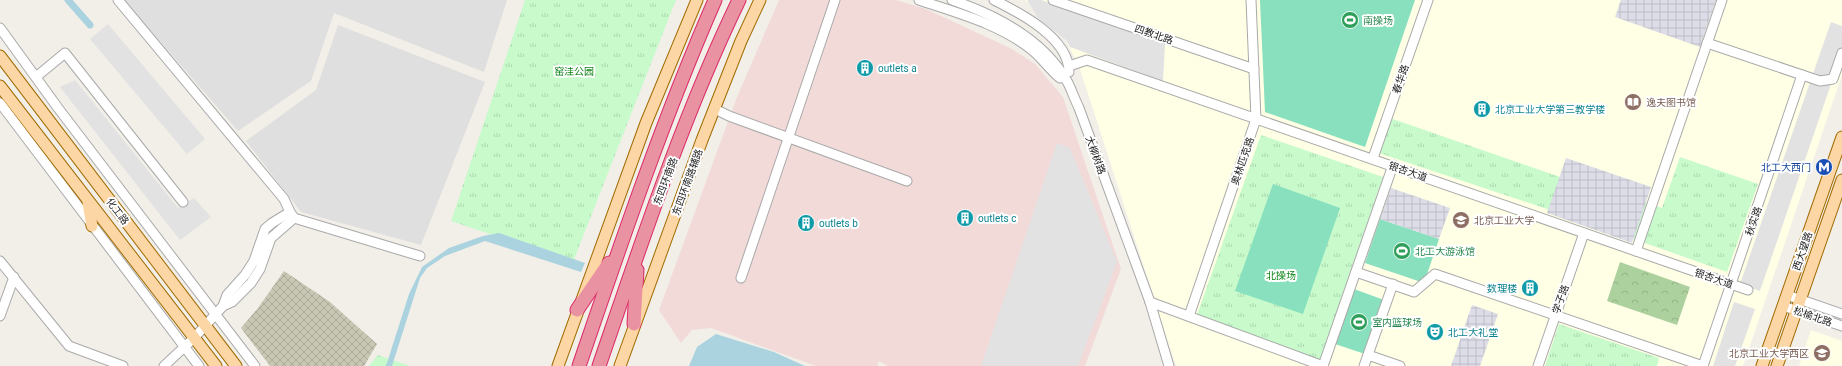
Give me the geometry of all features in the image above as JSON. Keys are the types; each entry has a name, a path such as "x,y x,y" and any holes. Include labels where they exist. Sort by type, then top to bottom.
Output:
{"highway":[{"name":"东四环南路","path":"579,366 619,248 664,127 715,0"},
{"name":"东四环南路","path":"599,366 638,254 717,49 739,0"},
{"path":"577,310 619,248"},
{"path":"634,324 638,254"}],"main road":[{"path":"558,366 577,310 646,123 697,0"},
{"name":"东四环南路辅路","path":"620,366 634,324 715,109 760,0"},
{"name":"化工路","path":"0,56 236,366"},
{"name":"化工路","path":"0,86 216,366"},
{"name":"西大望路","path":"1762,366 1842,137"},
{"name":"西大望路","path":"1777,366 1842,180"},
{"path":"88,200 92,226"}],"street":[{"path":"118,0 284,199 292,215"},
{"path":"741,278 835,0"},
{"path":"919,0 974,19 1013,36 1033,50 1051,70 1069,86"},
{"name":"大柳树路","path":"952,0 978,9 1005,22 1027,38 1045,53 1069,86 1079,108 1150,302 1169,366"},
{"path":"994,0 1027,17 1062,48 1069,66 1069,86"},
{"name":"四教北路","path":"1053,0 1254,69"},
{"name":"奥林匹克路","path":"1189,316 1256,119 1251,0"},
{"name":"春华路","path":"1373,158 1428,0"},
{"path":"1636,251 1722,0"},
{"path":"0,28 255,366"},
{"path":"1707,43 1820,81 1833,79 1842,53"},
{"path":"36,77 65,53 183,202"},
{"name":"银杏大道","path":"1069,66 1087,60 1373,158 1748,290"},
{"name":"秋实路","path":"1703,366 1802,75"},
{"path":"0,104 199,366"},
{"path":"715,109 729,116 907,181"},
{"path":"1150,302 1323,366 1392,165"},
{"path":"164,366 194,338 224,306 227,295 245,275 254,261 265,229 272,223 292,215 420,256"},
{"name":"学子路","path":"1538,366 1584,233"},
{"path":"0,261 69,346 123,366"},
{"path":"1356,272 1414,292 1434,274 1703,366"},
{"path":"0,316 14,277"},
{"path":"1364,366 1393,284"},
{"name":"松榆北路","path":"1787,295 1842,314"},
{"name":"松榆北路","path":"1784,306 1842,326"},
{"path":"624,366 625,352"},
{"path":"1368,355 1400,366"}],"shaded area":[{"path":"124,0 507,0 484,72 334,13 311,81 238,131"},
{"path":"779,0 896,0 926,9 1012,49 1035,64 1063,97 1121,269 1085,366 888,366 879,361 877,366 816,366 711,328 692,330 681,343 659,310 737,97"},
{"name":"北京工业大学","path":"1025,0 1842,0 1842,75 1743,366 1176,366 1080,69 1061,30"},
{"path":"1027,0 1041,0 1165,44 1163,81 1070,47 1066,40 1038,18"},
{"path":"1621,0 1716,0 1700,47 1615,17"},
{"path":"1831,22 1842,26 1842,52 1760,291 1740,284"},
{"path":"108,24 205,139 187,154 90,39"},
{"path":"338,25 485,82 421,245 301,212 246,141 316,90"},
{"path":"75,80 178,208 194,198 211,217 180,240 60,87"},
{"path":"1057,143 1070,148 1117,262 1078,366 981,366"},
{"path":"1566,158 1651,187 1632,243 1547,213"},
{"path":"1391,188 1450,208 1439,239 1380,219"},
{"path":"284,271 330,302 377,344 364,366 270,366 241,328 258,308"},
{"path":"1734,302 1755,309 1735,366 1713,366"},
{"path":"1472,305 1498,314 1480,366 1451,366"},
{"name":"北京工业大学西区","path":"1811,330 1842,341 1842,366 1799,366"}],"green space":[{"name":"窑洼公园","path":"525,0 676,0 573,262 451,221"},
{"path":"1260,0 1415,0 1365,147 1265,112"},
{"path":"1390,118 1586,186 1577,219 1379,153"},
{"name":"北操场","path":"1261,135 1383,177 1320,360 1197,315"},
{"path":"1680,157 1758,184 1727,272 1608,230 1621,194 1662,208"},
{"path":"1273,184 1340,208 1303,314 1235,291"},
{"name":"北工大游泳馆","path":"1380,219 1439,239 1424,283 1365,263"},
{"path":"1620,262 1690,287 1677,325 1607,301"},
{"name":"室内篮球场","path":"1354,289 1384,300 1365,354 1335,344"},
{"path":"1559,324 1659,358 1657,366 1545,366"},
{"path":"378,355 410,366 369,366"}],"water":[{"path":"499,233 585,263 581,272 485,241 445,256 427,268 420,278 392,366 386,366 409,294 422,267 449,248 483,236"},
{"path":"716,334 774,352 805,366 689,366 697,347"}],"waterway":[{"path":"68,0 90,25"}],"place":[{"name":"南操场","path":"1350,20"},
{"name":"outlets a","path":"865,68"},
{"name":"逸夫图书馆","path":"1633,102"},
{"name":"北京工业大学第三教学楼","path":"1482,109"},
{"name":"北工大西门","path":"1824,167"},
{"name":"outlets c","path":"965,218"},
{"name":"北京工业大学","path":"1461,220"},
{"name":"outlets b","path":"806,223"},
{"name":"北工大游泳馆","path":"1402,251"},
{"name":"数理楼","path":"1530,288"},
{"name":"室内篮球场","path":"1359,322"},
{"name":"北工大礼堂","path":"1435,332"},
{"name":"北京工业大学西区","path":"1822,353"}]}
